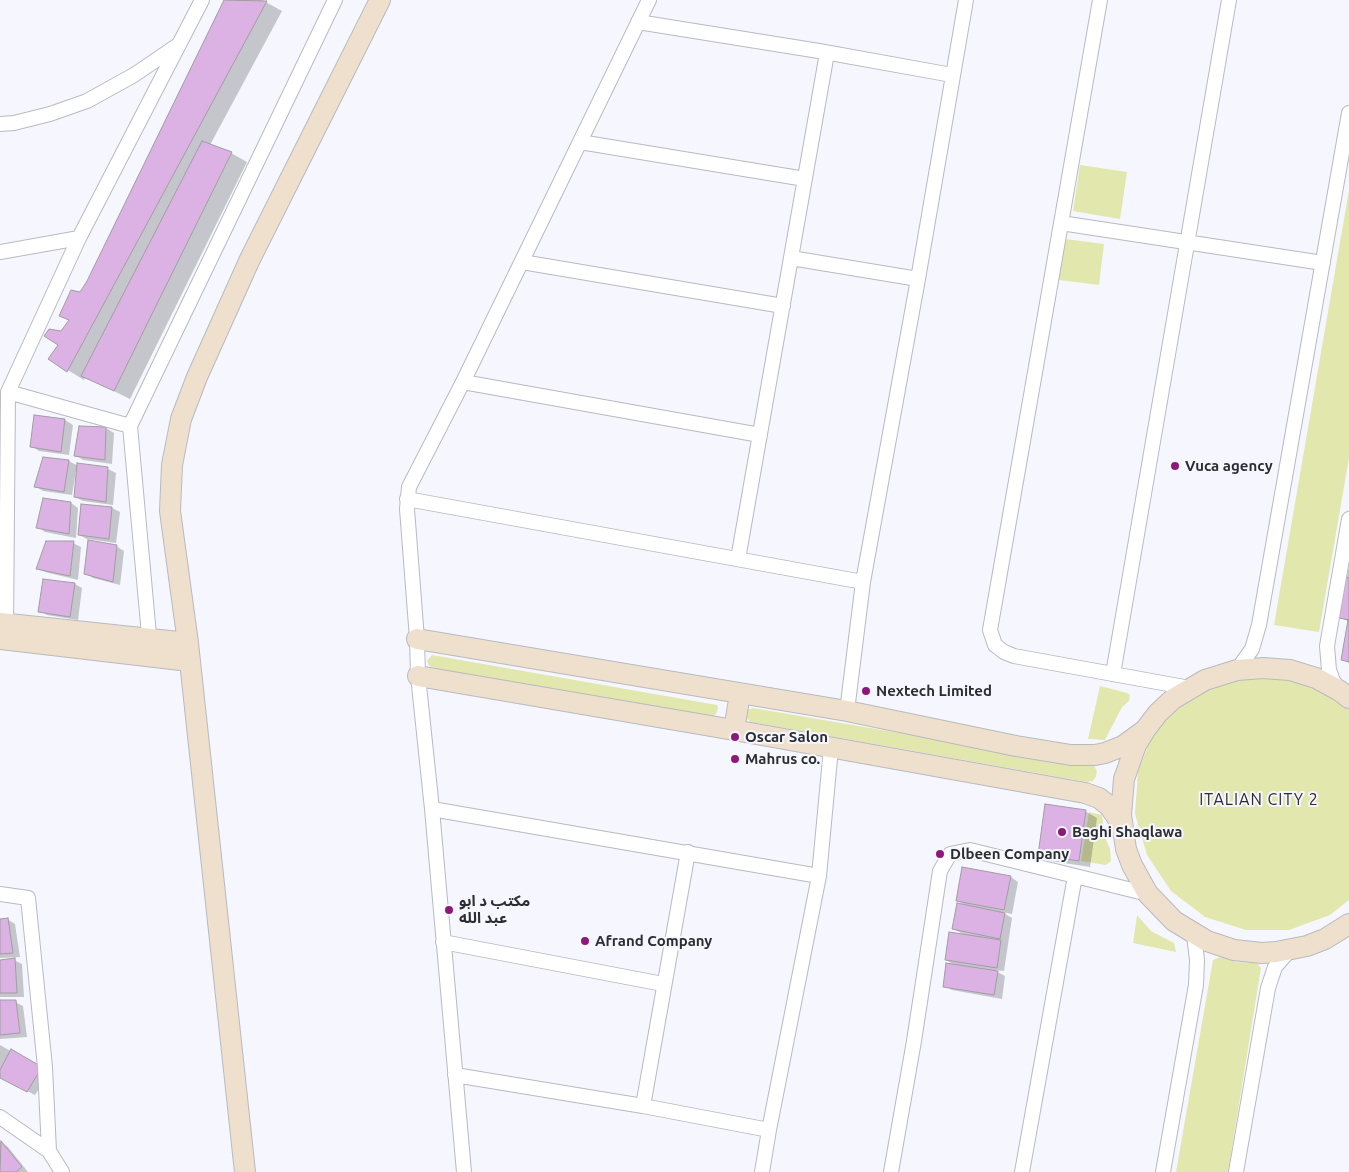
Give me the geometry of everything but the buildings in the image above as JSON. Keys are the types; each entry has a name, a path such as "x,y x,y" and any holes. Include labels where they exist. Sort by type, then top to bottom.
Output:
{"street":[{"path":"189,652 3,631 8,392 79,238 202,0"},
{"path":"150,648 130,426 335,0"},
{"path":"245,1172 189,652 170,511 172,465 180,420 197,376 250,259 380,0"},
{"path":"464,1172 432,809 418,676 407,499 409,487 463,382 649,0"},
{"path":"848,711 863,582 966,0"},
{"path":"1100,0 990,630 995,645 1009,654 1190,688"},
{"path":"1113,674 1229,0"},
{"path":"638,22 952,75"},
{"path":"0,124 14,123 50,114 87,101 134,75 180,44"},
{"path":"738,559 827,53"},
{"path":"1237,670 1252,649 1256,638 1349,113"},
{"path":"580,142 805,179"},
{"path":"1061,223 1323,263"},
{"path":"0,252 79,238"},
{"path":"791,258 918,279"},
{"path":"522,262 782,306"},
{"path":"463,382 760,435"},
{"path":"8,392 130,426"},
{"path":"407,499 863,582"},
{"path":"1344,694 1333,681 1329,670 1327,646 1349,519"},
{"path":"417,639 848,711 1016,746 1071,755 1094,755 1123,746 1145,730 1163,709 1190,688 1205,680 1237,670 1264,668 1290,670 1316,678 1344,694"},
{"path":"418,676 734,730 1092,795 1109,806 1117,817 1132,865 1148,894 1164,913 1194,935 1220,946 1262,953 1290,951 1307,946 1325,939 1349,924"},
{"path":"734,730 740,694"},
{"path":"1123,833 1121,797 1124,779 1133,754 1145,730"},
{"path":"762,1172 819,876 831,748"},
{"path":"432,809 819,876"},
{"path":"891,1172 914,1041 940,872 950,854 970,850 1148,894"},
{"path":"643,1106 663,984 688,852"},
{"path":"1022,1172 1075,876"},
{"path":"0,894 28,898 45,1067 49,1151"},
{"path":"1163,1172 1196,985 1197,960 1194,935"},
{"path":"443,942 663,984"},
{"path":"1236,1172 1268,988 1275,967 1290,951"},
{"path":"455,1075 643,1106 769,1130"},
{"path":"0,1117 49,1151 62,1172"}],"green space":[{"path":"1080,165 1127,172 1120,219 1073,211"},
{"path":"1349,190 1349,458 1319,632 1274,625"},
{"path":"1065,239 1104,244 1099,285 1059,280"},
{"path":"432,655 717,705 718,708 716,714 711,718 442,670 429,666 427,661"},
{"path":"1302,675 1349,702 1349,900 1330,915 1289,930 1246,930 1205,917 1171,891 1147,855 1135,814 1138,771 1154,732 1182,700 1218,678"},
{"path":"1100,686 1127,693 1130,695 1129,701 1122,707 1105,740 1088,739"},
{"path":"753,708 1094,766 1097,771 1093,781 1087,782 751,722 746,718 747,710"},
{"path":"1089,812 1102,815 1111,861 1106,865 1081,861"},
{"path":"1137,915 1151,931 1174,943 1176,952 1133,943"},
{"path":"1220,957 1237,962 1257,963 1261,968 1228,1172 1176,1172 1213,960"}],"place":[{"name":"Vuca agency","path":"1175,466"},
{"name":"Nextech Limited","path":"866,691"},
{"name":"Oscar Salon","path":"735,737"},
{"name":"Mahrus co.","path":"735,759"},
{"name":"Baghi Shaqlawa","path":"1062,832"},
{"name":"Dlbeen Company","path":"940,854"},
{"name":"مكتب د ابو عبد الله","path":"449,910"},
{"name":"Afrand Company","path":"585,941"}],"district":[{"name":"ITALIAN CITY 2","path":"1259,800"}]}
